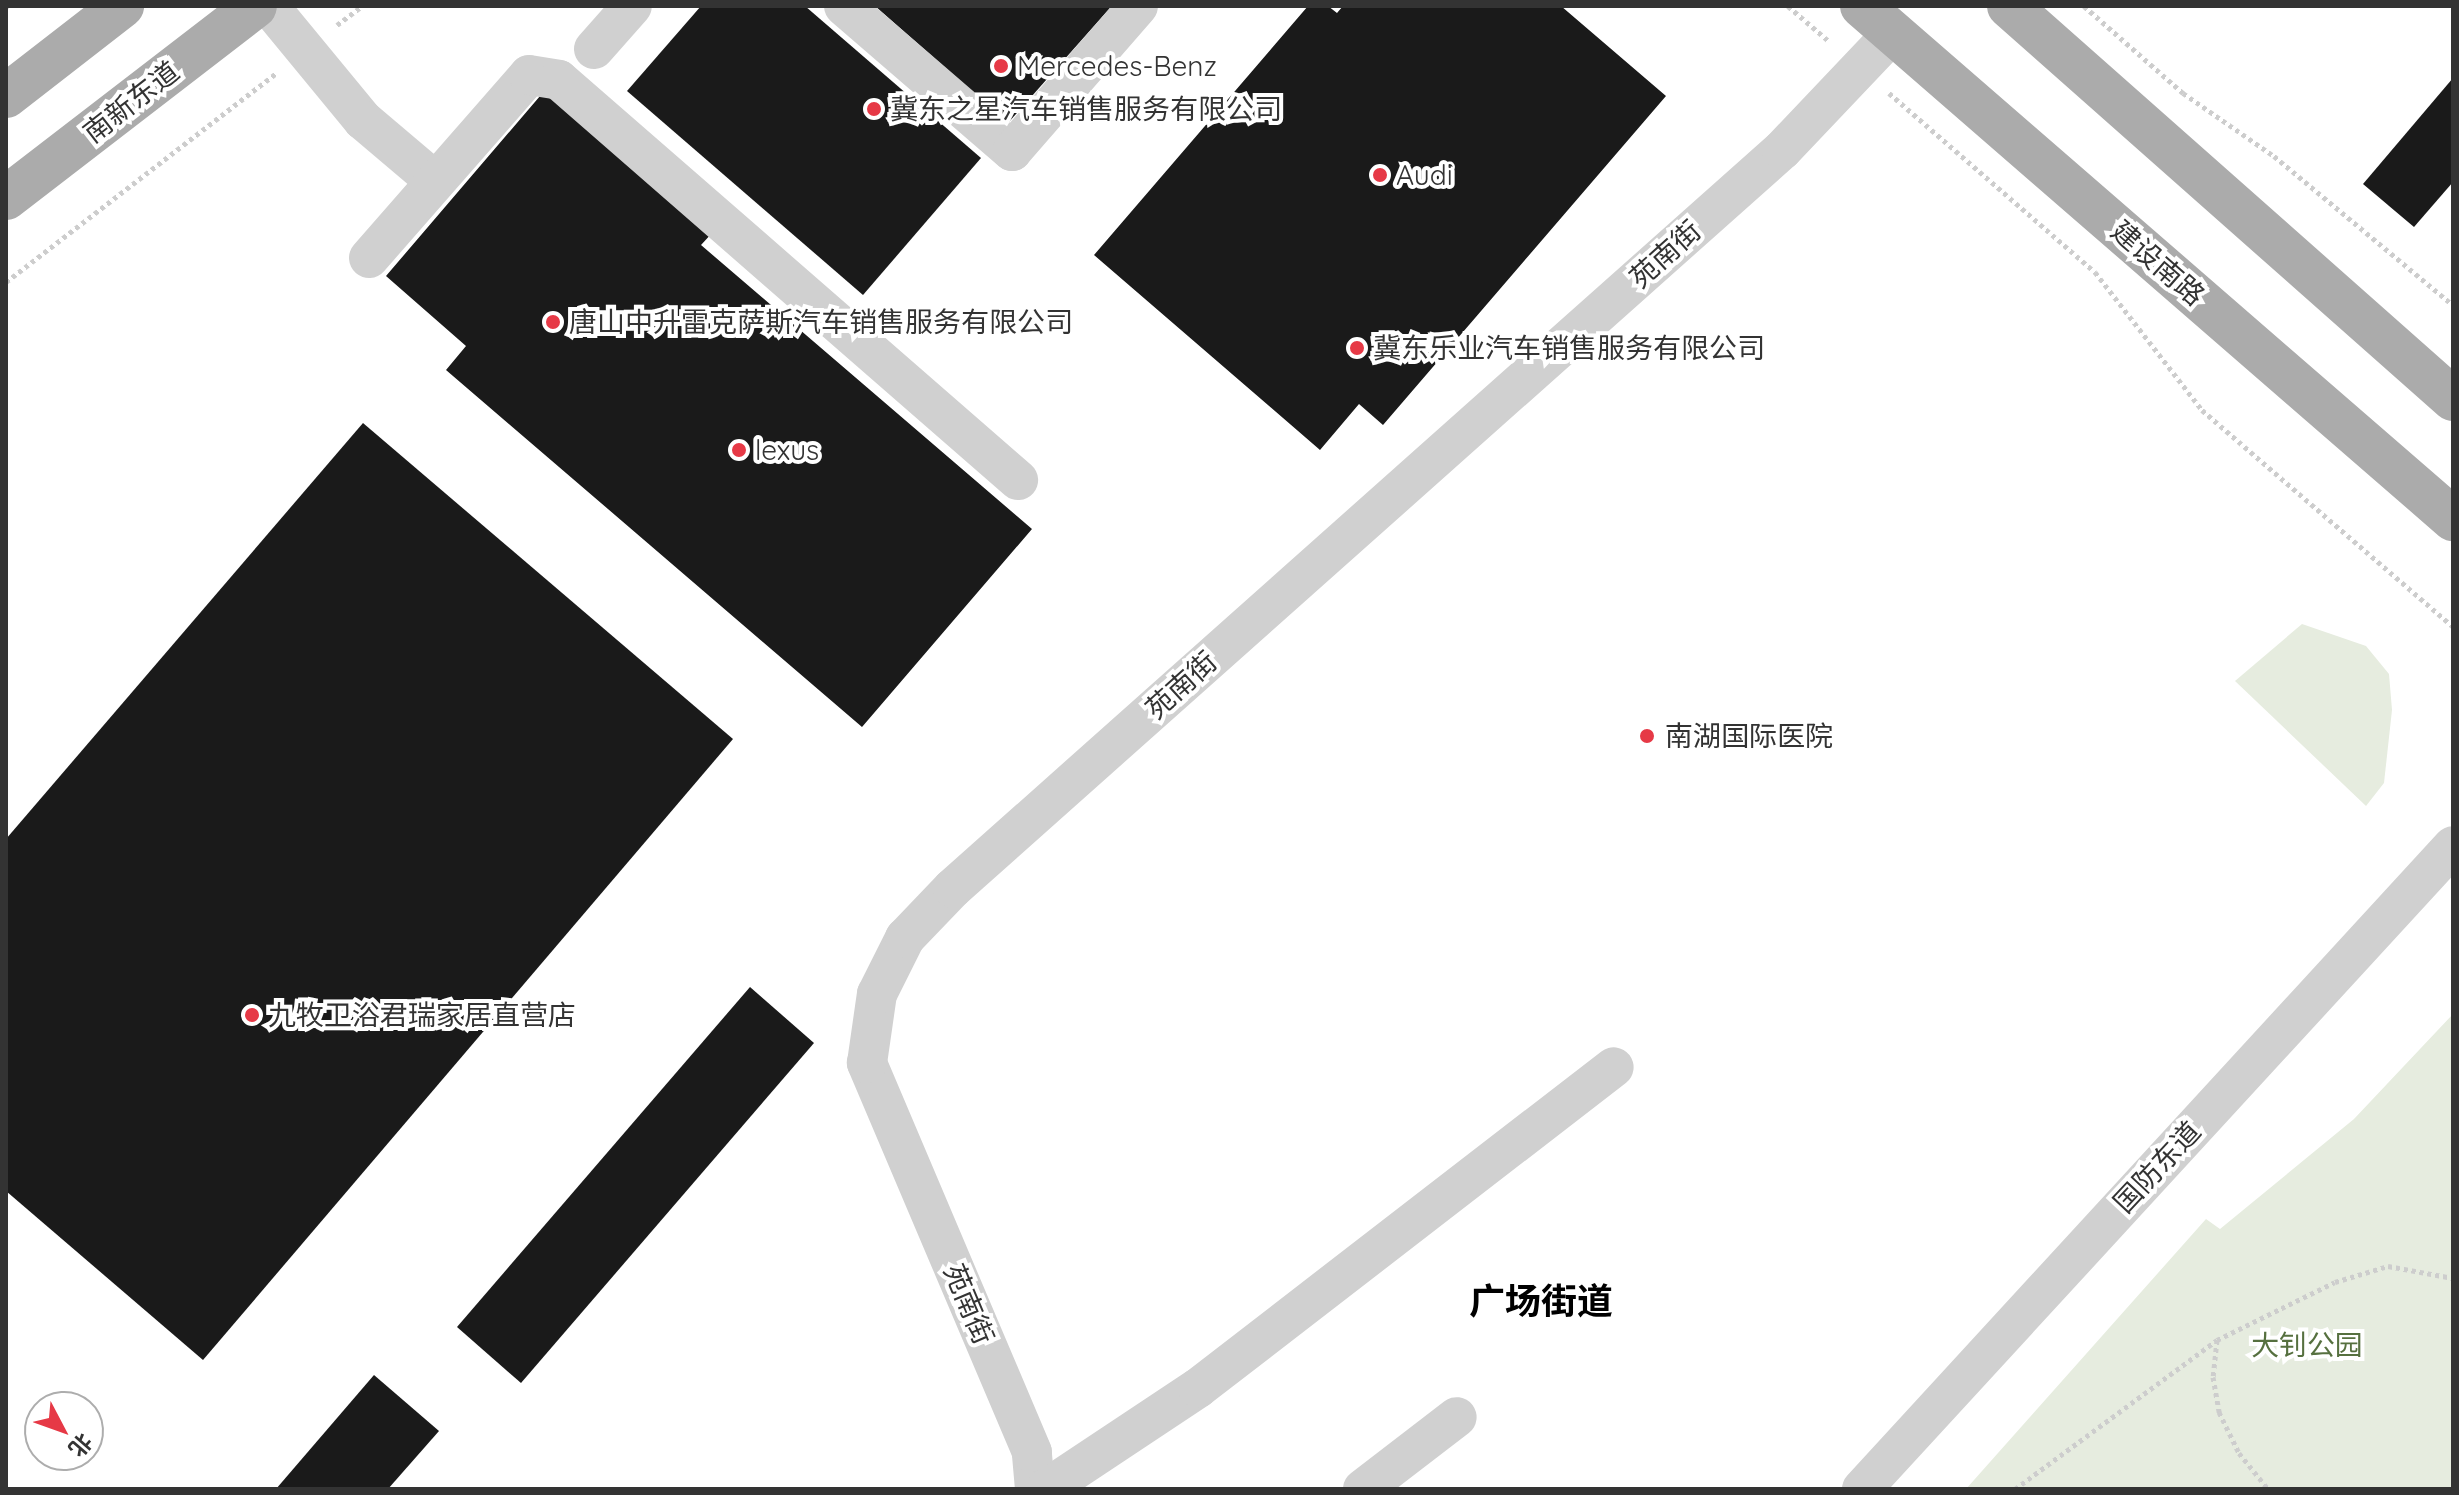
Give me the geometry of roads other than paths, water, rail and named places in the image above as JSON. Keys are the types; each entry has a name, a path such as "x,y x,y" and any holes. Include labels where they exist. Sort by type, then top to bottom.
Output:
{"main road":[{"path":"6,96 122,6"},
{"name":"南新东道","path":"6,198 255,6"},
{"path":"2013,7 2453,399"},
{"name":"建设南路","path":"1878,19 2453,519"}],"street":[{"path":"269,6 363,120 435,181"},
{"path":"594,49 632,6"},
{"path":"844,6 1012,151 1138,6"},
{"name":"苑南街","path":"1035,1489 1032,1452 867,1063 877,994 905,938 953,888 1782,150 1860,68 1878,19"},
{"path":"369,258 529,75 559,80 1018,480"},
{"name":"国防东道","path":"1862,1489 2453,846"},
{"path":"1046,1489 1198,1388 1614,1067"},
{"path":"1363,1489 1457,1417"}],"place":[{"name":"Mercedes-Benz","path":"1001,66"},
{"name":"冀东之星汽车销售服务有限公司","path":"874,109"},
{"name":"Audi","path":"1380,175"},
{"name":"唐山中升雷克萨斯汽车销售服务有限公司","path":"553,322"},
{"name":"冀东乐业汽车销售服务有限公司","path":"1357,348"},
{"name":"lexus","path":"739,450"},
{"name":"南湖国际医院","path":"1647,736"},
{"name":"九牧卫浴君瑞家居直营店","path":"252,1015"}],"district":[{"name":"广场街道","path":"1541,1301"}],"park label":[{"name":"大钊公园","path":"2307,1345"}]}
